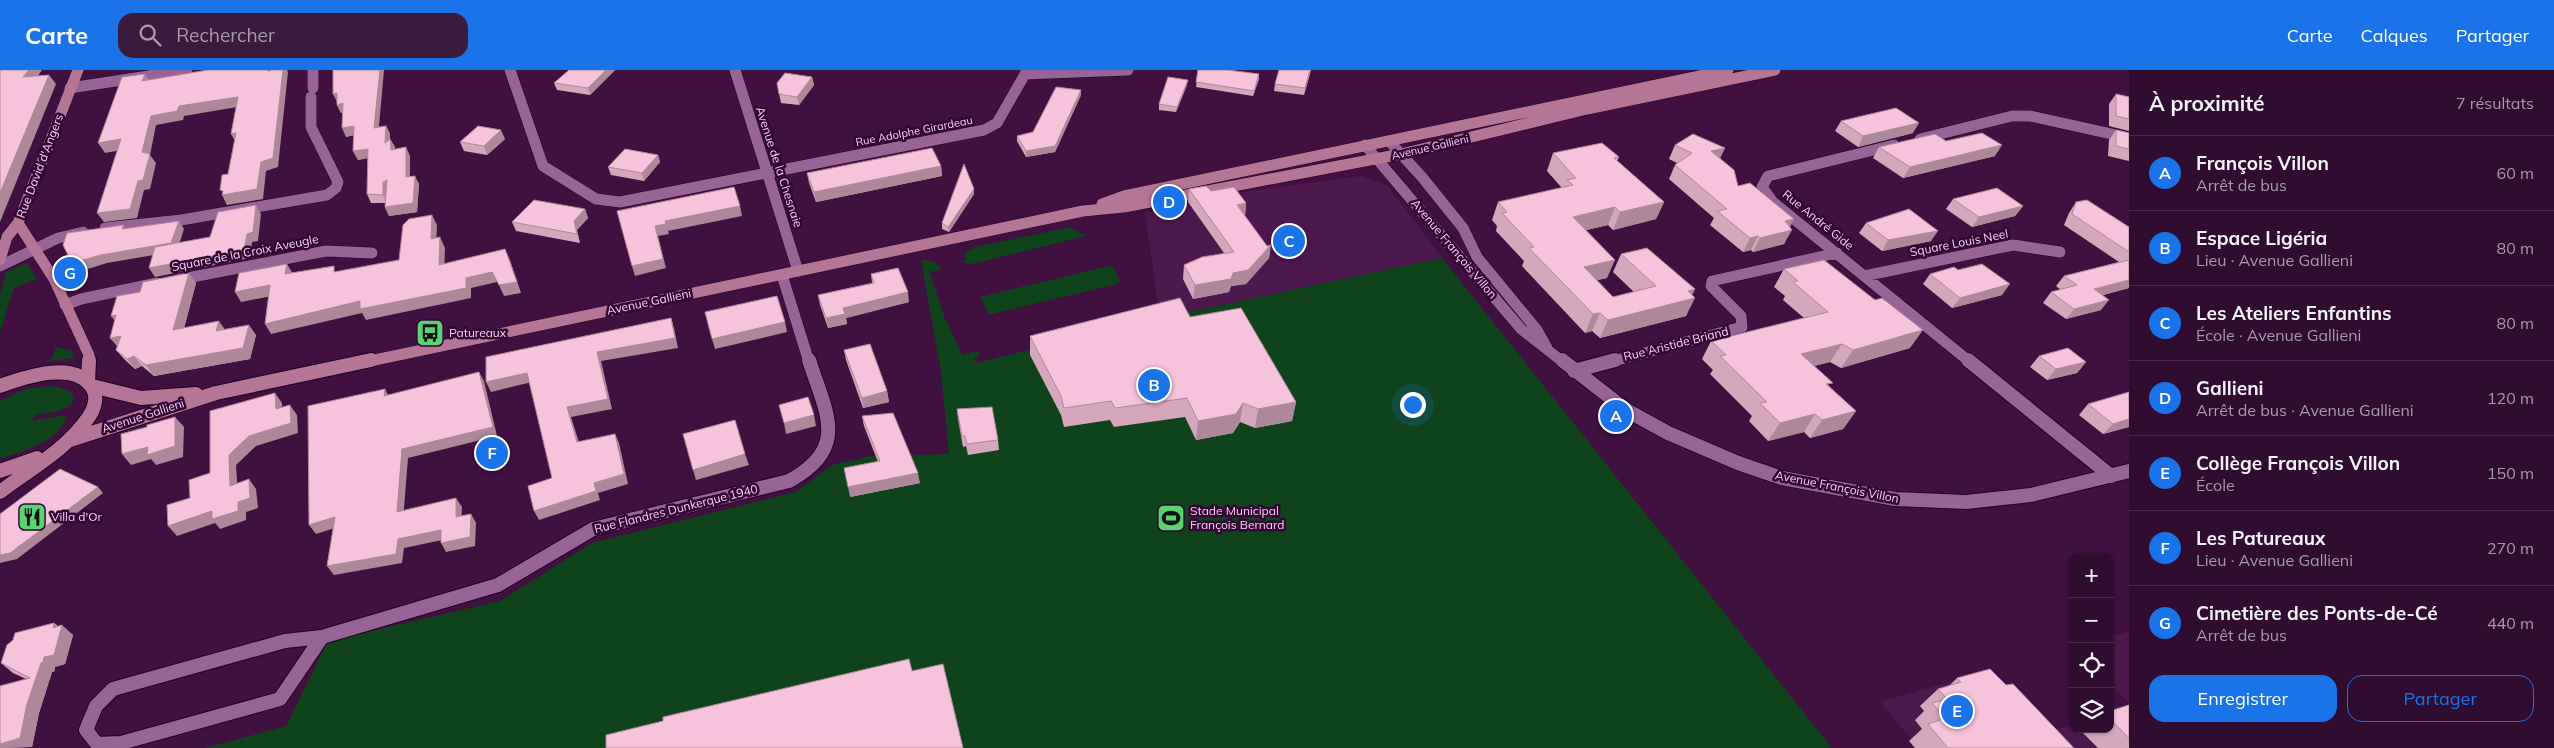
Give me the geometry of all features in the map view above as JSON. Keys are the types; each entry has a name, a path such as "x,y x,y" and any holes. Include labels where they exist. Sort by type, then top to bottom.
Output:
{"main road":[{"name":"Rue David d'Angers","path":"0,260 7,237 18,223 78,70"},
{"name":"Avenue Gallieni","path":"1083,212 1124,196 1728,70"},
{"name":"Avenue Gallieni","path":"65,443 216,393 1083,212 1124,207 1401,154 1588,109 1775,70"},
{"path":"0,492 65,443 92,411 96,395 90,384 89,355 54,279 18,223"},
{"name":"Avenue Gallieni","path":"0,386 32,376 52,374 77,376 90,384 141,398 216,393"},
{"path":"0,471 41,456 65,443"}],"street":[{"path":"70,88 187,70"},
{"path":"0,266 35,248 73,233 181,220 327,195 336,188 338,182 311,127 313,70"},
{"name":"Rue Adolphe Girardeau","path":"510,70 543,166 596,199 606,202 620,202 984,130 996,123 1023,72 1128,70"},
{"name":"Avenue de la Chesnaie","path":"735,70 798,271"},
{"name":"Rue André Gide","path":"2111,476 1773,202 1762,187 1768,176 2012,116 2052,119 2129,138"},
{"name":"Avenue François Villon","path":"1389,141 1463,228 1477,257 1537,330 1547,348"},
{"name":"Avenue François Villon","path":"1365,145 1521,329 1626,410 1668,433 1782,478 1894,499 1966,502 2031,495 2129,471"},
{"name":"Square Louis Neel","path":"1864,276 2012,245 2060,252"},
{"name":"Square de la Croix Aveugle","path":"65,305 123,290 326,251 372,253"},
{"name":"Rue Aristide Briand","path":"1574,371 1742,327 1740,316 1711,286 1712,281 1836,253"},
{"name":"Rue Flandres Dunkerque 1940","path":"322,637 280,699 121,743 97,744 86,730 96,706 113,689 285,641 322,637 498,585 593,529 789,481 815,465 827,446 830,427 782,275"}],"shaded area":[{"path":"1361,176 1387,185 1442,258 1160,318 1145,213 1228,194"},
{"path":"2129,631 2129,703 2114,689 2114,636"},
{"path":"1988,671 2045,732 2069,725 2069,733 2114,733 2129,748 1919,748 1880,702"}],"green space":[{"path":"1071,227 1081,234 1086,234 1086,236 972,264 962,262 966,260 965,253 975,247"},
{"name":"Stade Municipal François Bernard","path":"1442,258 1832,748 205,748 286,726 328,641 500,601 592,543 796,492 832,465 872,456 949,454 941,372 921,260 933,261 943,269 930,272 944,316 962,355 978,351 980,356 974,358 976,363 1160,318"},
{"path":"27,263 37,279 14,288 0,332 0,296 6,272"},
{"path":"1112,266 1120,281 1117,284 992,314 989,314 980,297"},
{"path":"56,347 72,351 74,358 44,362 52,359"},
{"path":"50,386 60,387 73,395 71,405 53,412 35,415 32,421 66,415 58,432 29,449 0,458 0,401 25,389"}],"building":[{"path":"0,70 29,70 23,77 49,75 0,193"},
{"path":"208,70 283,70 273,158 261,162 257,189 222,195 223,191 220,190 222,175 228,174 236,133 231,134 238,97 179,106 177,111 151,116 142,152 150,154 143,180 138,181 130,209 97,213 121,139 98,143 122,77 145,74 142,81"},
{"path":"333,70 380,70 374,128 386,126 385,143 390,139 391,150 406,147 406,177 415,176 413,203 385,207 387,180 383,182 383,195 367,194 368,149 353,151 354,126 342,128 343,103 337,105 337,93 333,94"},
{"path":"569,70 606,70 588,88 554,83"},
{"path":"1198,70 1228,70 1259,74 1254,91 1196,82"},
{"path":"1279,70 1310,70 1305,88 1275,84"},
{"path":"785,73 812,77 797,97 779,94 777,83"},
{"path":"1168,77 1188,80 1177,107 1159,104"},
{"path":"1056,87 1081,90 1055,146 1026,151 1017,136 1033,132"},
{"path":"2116,94 2129,97 2129,119 2116,116"},
{"path":"1896,108 1919,123 1863,136 1841,121"},
{"path":"478,126 501,130 484,146 460,142"},
{"path":"2116,130 2129,133 2129,149 2116,146"},
{"path":"1982,133 2002,145 1910,167 1879,147 1935,134 1946,141"},
{"path":"1693,134 1725,148 1711,151 1734,170 1738,186 1750,183 1794,219 1785,221 1792,230 1760,238 1758,236 1750,238 1717,211 1727,209 1675,165 1692,153 1675,145"},
{"path":"1602,143 1619,157 1614,158 1664,202 1620,212 1615,207 1573,217 1615,260 1584,267 1613,297 1656,286 1621,254 1647,248 1695,289 1688,291 1695,298 1608,320 1600,313 1593,314 1529,248 1534,247 1502,213 1507,212 1498,202 1573,185 1567,180 1576,178 1553,153"},
{"path":"932,148 941,166 814,192 807,173"},
{"path":"625,149 658,155 642,173 608,167"},
{"path":"964,164 974,189 948,227 942,223"},
{"path":"1206,186 1211,191 1234,187 1246,203 1237,205 1267,246 1271,245 1248,270 1233,273 1231,279 1195,285 1184,265 1202,257 1234,252 1189,189"},
{"path":"734,187 740,206 665,221 666,224 655,226 663,259 632,266 617,211"},
{"path":"1997,188 2023,206 1979,217 1953,199"},
{"path":"534,200 585,209 574,221 577,234 512,222"},
{"path":"2087,200 2129,227 2129,252 2072,214 2076,202"},
{"path":"256,205 253,232 247,234 244,250 149,268 155,247 210,237 218,212"},
{"path":"1909,209 1938,231 1888,240 1866,223"},
{"path":"432,215 431,239 440,237 439,265 505,249 517,282 499,285 492,272 466,278 466,288 360,309 360,301 265,324 270,285 235,292 239,273 287,264 285,274 334,266 334,272 399,260 403,225 409,219"},
{"path":"179,221 171,243 101,255 72,263 63,245 67,233 124,225 122,229"},
{"path":"1824,260 1875,300 1882,298 1923,330 1853,350 1842,344 1801,354 1833,383 1826,384 1856,411 1822,420 1815,414 1780,423 1760,403 1767,402 1720,356 1726,355 1711,341 1828,312 1793,282 1798,281 1784,269"},
{"path":"2129,260 2129,280 2094,289 2109,300 2074,309 2051,292 2077,285 2064,276"},
{"path":"1982,264 2010,284 1960,298 1930,274 1954,267 1958,270"},
{"path":"898,268 908,292 843,308 845,314 826,318 818,295 874,283 871,274"},
{"path":"189,273 173,330 219,321 216,331 249,325 243,348 146,365 134,356 127,359 116,350 121,336 110,338 116,315 111,316 117,296 140,292 143,282"},
{"path":"777,296 785,322 712,339 705,312"},
{"path":"1180,298 1190,317 1241,308 1296,402 1258,409 1243,403 1236,414 1198,421 1187,398 1115,408 1111,401 1064,408 1061,396 1030,336"},
{"path":"671,318 675,338 597,352 608,399 567,407 577,442 615,434 624,474 594,483 596,491 534,511 528,486 552,478 527,373 486,382 486,357"},
{"path":"870,344 887,391 862,398 844,350"},
{"path":"2068,348 2086,362 2056,369 2039,356"},
{"path":"479,372 493,427 402,449 397,512 456,498 456,517 471,514 470,537 441,543 441,530 398,539 396,554 327,566 335,517 309,525 308,406 385,389 384,396"},
{"path":"2129,392 2129,419 2113,424 2088,404"},
{"path":"275,393 276,409 290,405 291,423 249,436 229,455 230,486 249,479 250,498 238,502 238,511 212,519 212,511 168,526 167,505 190,498 189,480 210,473 210,411"},
{"path":"808,397 814,415 784,423 779,405"},
{"path":"992,407 998,440 967,444 965,436 962,436 957,409"},
{"path":"893,413 918,473 848,487 844,468 880,461 862,416"},
{"path":"175,417 175,446 147,455 148,447 122,454 121,434"},
{"path":"735,420 745,454 693,470 683,434"},
{"path":"60,469 98,487 10,553 0,555 0,514"},
{"path":"54,623 53,628 62,625 54,655 44,657 41,663 27,704 20,738 0,744 0,686 30,678 1,663 7,645 13,640 15,633"},
{"path":"909,659 912,671 943,664 963,748 606,748 606,735 663,721 663,717"},
{"path":"1990,669 2006,685 2013,684 2074,748 1948,748 1928,724 1946,718 1932,703 1947,699 1938,689 1961,682 1957,678"},
{"path":"2129,705 2129,738 2114,723 2114,710"}],"place":[{"name":"Gallieni","path":"1169,202"},
{"name":"Les Ateliers Enfantins","path":"1289,241"},
{"name":"Cimetière des Ponts-de-Cé","path":"70,273"},
{"name":"Patureaux","path":"430,333"},
{"name":"Espace Ligéria","path":"1154,385"},
{"name":"François Villon","path":"1616,416"},
{"name":"Les Patureaux","path":"492,453"},
{"name":"Villa d'Or","path":"32,517"},
{"name":"Stade Municipal François Bernard","path":"1171,518"},
{"name":"Collège François Villon","path":"1957,711"}]}
